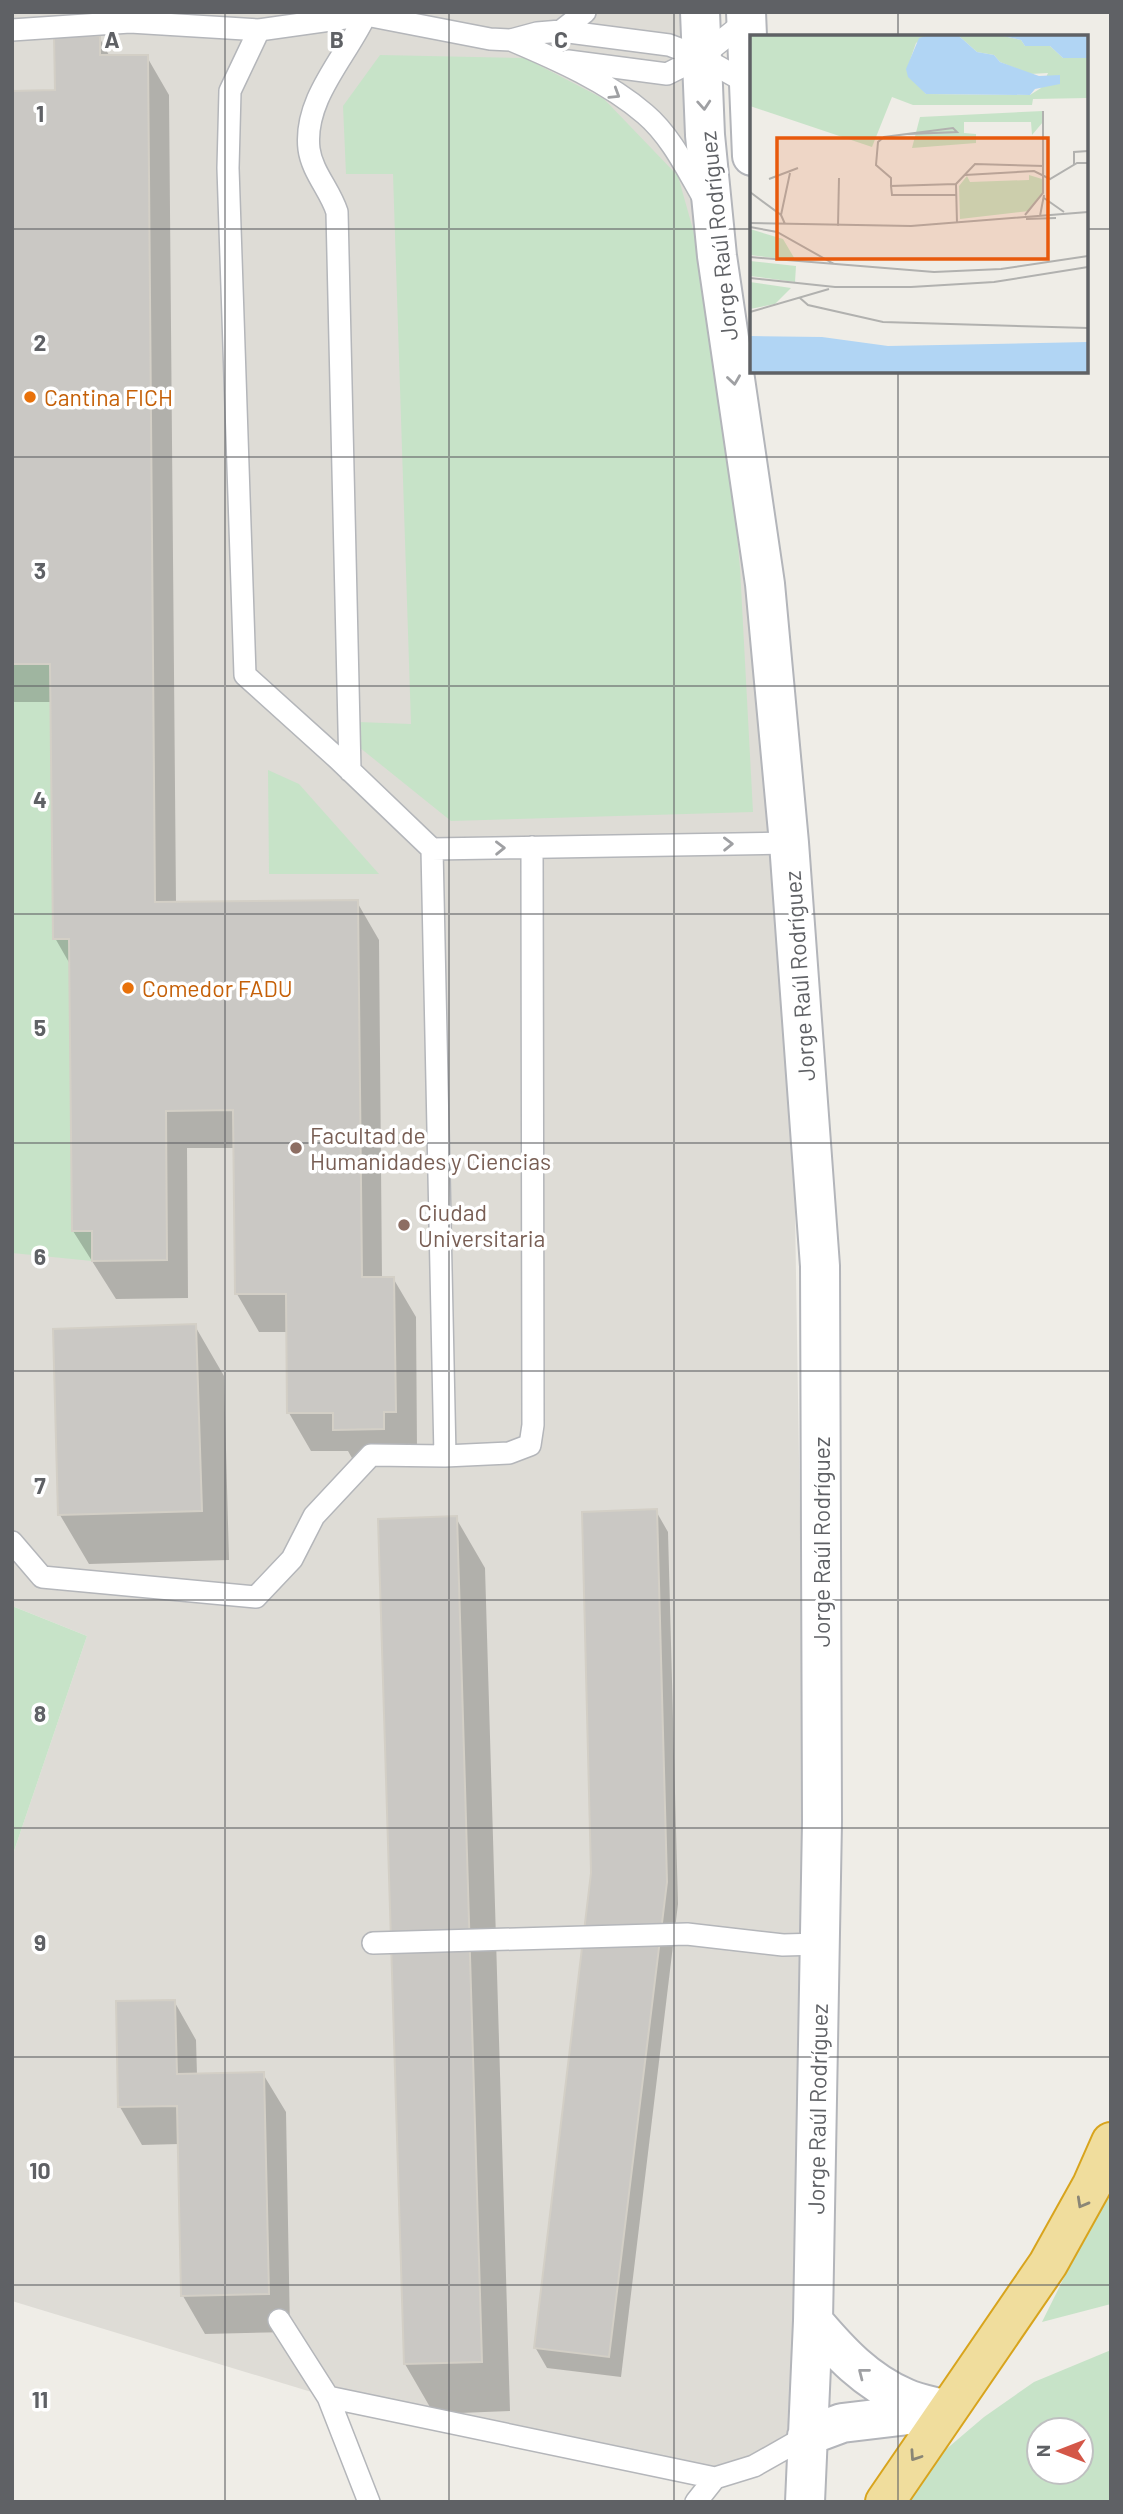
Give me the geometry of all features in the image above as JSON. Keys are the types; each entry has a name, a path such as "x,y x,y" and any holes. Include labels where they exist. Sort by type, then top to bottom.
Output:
{"highway":[{"path":"885,2502 1048,2264 1092,2185 1111,2142"}],"main road":[{"name":"Jorge Raúl Rodríguez","path":"700,12 701,57 720,283 765,584 789,843 820,1266 822,1822 813,2321 805,2502"},
{"name":"Jorge Raúl Rodríguez","path":"746,17 750,108"},
{"name":"Jorge Raúl Rodríguez","path":"760,373 765,475 765,584"},
{"path":"813,2321 841,2354 866,2376 906,2399 947,2410"},
{"path":"807,2436 842,2423 947,2410"}],"lane":[{"path":"561,31 584,12"},
{"path":"12,30 130,22 259,30 367,14 491,39 511,40 537,33 561,31 668,45 701,57 749,84"},
{"path":"350,771 337,212 332,195 321,180 309,150 309,127 319,97 367,14"},
{"path":"559,60 667,74 701,57 746,17"},
{"path":"259,30 230,91 228,168 245,675 432,849 789,843"},
{"path":"511,40 559,60 646,114 674,148 713,215"},
{"path":"12,1542 43,1577 256,1597 292,1559 314,1516 371,1455 509,1453 530,1445 533,1425 532,848"},
{"path":"432,849 444,1456"},
{"path":"373,1943 687,1934 783,1945 820,1944"},
{"path":"279,2320 328,2397 369,2502"},
{"path":"328,2397 715,2477 754,2466 807,2436"},
{"path":"696,2502 715,2477"}],"shaded area":[{"name":"Ciudad Universitaria","path":"12,12 699,12 789,843 813,2321 807,2436 715,2478 328,2397 12,2301 12,1857 87,1636 12,1606"}],"green space":[{"path":"380,55 525,58 604,99 678,176 717,315 740,568 753,812 451,821 359,747 358,722 411,724 393,174 346,174 343,106"},
{"path":"12,664 50,664 53,938 69,939 72,1231 92,1231 92,1261 12,1253"},
{"path":"268,770 299,784 379,874 269,874"},
{"path":"12,1606 87,1636 12,1857"},
{"path":"1111,2183 1111,2304 1042,2322"},
{"path":"1111,2350 1111,2502 906,2502 937,2457 984,2417 1034,2382"}],"building":[{"path":"54,36 100,36 100,55 148,55 155,902 358,900 362,1277 394,1277 396,1412 384,1412 384,1429 333,1430 333,1413 287,1413 286,1294 235,1294 233,1110 166,1111 167,1260 92,1261 92,1231 72,1231 69,939 53,939 50,664 12,664 12,91 55,90"},
{"path":"196,1324 202,1511 58,1515 53,1329"},
{"path":"657,1509 667,1882 609,2357 534,2348 591,1873 582,1512"},
{"path":"457,1516 482,2362 404,2364 378,1519"},
{"path":"175,2000 177,2074 264,2072 269,2294 181,2296 177,2106 118,2107 116,2001"}],"place":[{"name":"Cantina FICH","path":"30,397"},
{"name":"Comedor FADU","path":"128,988"},
{"name":"Facultad de Humanidades y Ciencias","path":"296,1148"},
{"name":"Ciudad Universitaria","path":"404,1225"}]}
